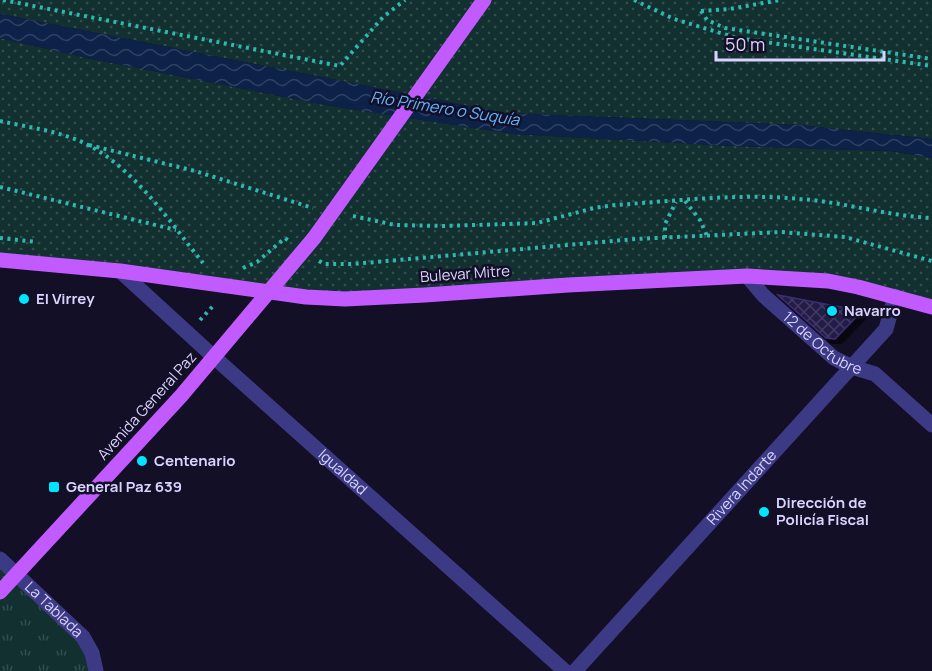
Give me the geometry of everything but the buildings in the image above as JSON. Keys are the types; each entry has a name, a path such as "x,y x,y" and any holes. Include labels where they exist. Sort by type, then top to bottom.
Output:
{"main road":[{"name":"Avenida General Paz","path":"0,592 215,358 305,251 484,0"},
{"name":"Bulevar Mitre","path":"0,260 120,271 306,297 345,299 695,277 747,276 828,281 932,307"}],"street":[{"name":"Igualdad","path":"120,271 565,671"},
{"name":"12 de Octubre","path":"747,276 763,294 834,358 852,367 875,374 932,425"},
{"name":"Rivera Indarte","path":"575,671 886,329 895,296"},
{"name":"La Tablada","path":"0,559 83,637 92,653 96,670"}],"path":[{"path":"3,0 340,66 382,17 405,0"},
{"path":"634,0 674,19 737,38 932,66"},
{"path":"780,0 730,9 701,11 707,20 725,28 932,59"},
{"path":"0,121 195,171 318,209"},
{"path":"85,144 139,184 204,264"},
{"path":"0,187 176,230"},
{"path":"351,216 395,225 537,223 594,208 758,197 832,202 883,214 932,218"},
{"path":"665,238 664,224 676,201"},
{"path":"685,201 700,220 707,236"},
{"path":"233,267 243,268 257,262 285,238 324,264 353,264 665,238 781,232 845,237 932,261"},
{"path":"193,327 213,306"}],"green space":[{"path":"0,0 932,0 932,139 798,125 505,113 0,14"},
{"path":"0,38 87,58 325,105 513,134 733,146 890,151 932,158 932,307 793,278 345,299 0,260"},
{"path":"0,560 83,637 96,671 0,671"}],"water":[{"name":"Río Primero o Suquía","path":"0,14 505,113 798,125 932,139 932,158 890,151 733,146 513,134 325,105 87,58 0,38"}],"place":[{"name":"El Virrey","path":"24,299"},
{"name":"Navarro","path":"832,311"},
{"name":"Centenario","path":"142,461"},
{"name":"General Paz 639","path":"54,487"},
{"name":"Dirección de Policía Fiscal","path":"764,512"}]}
